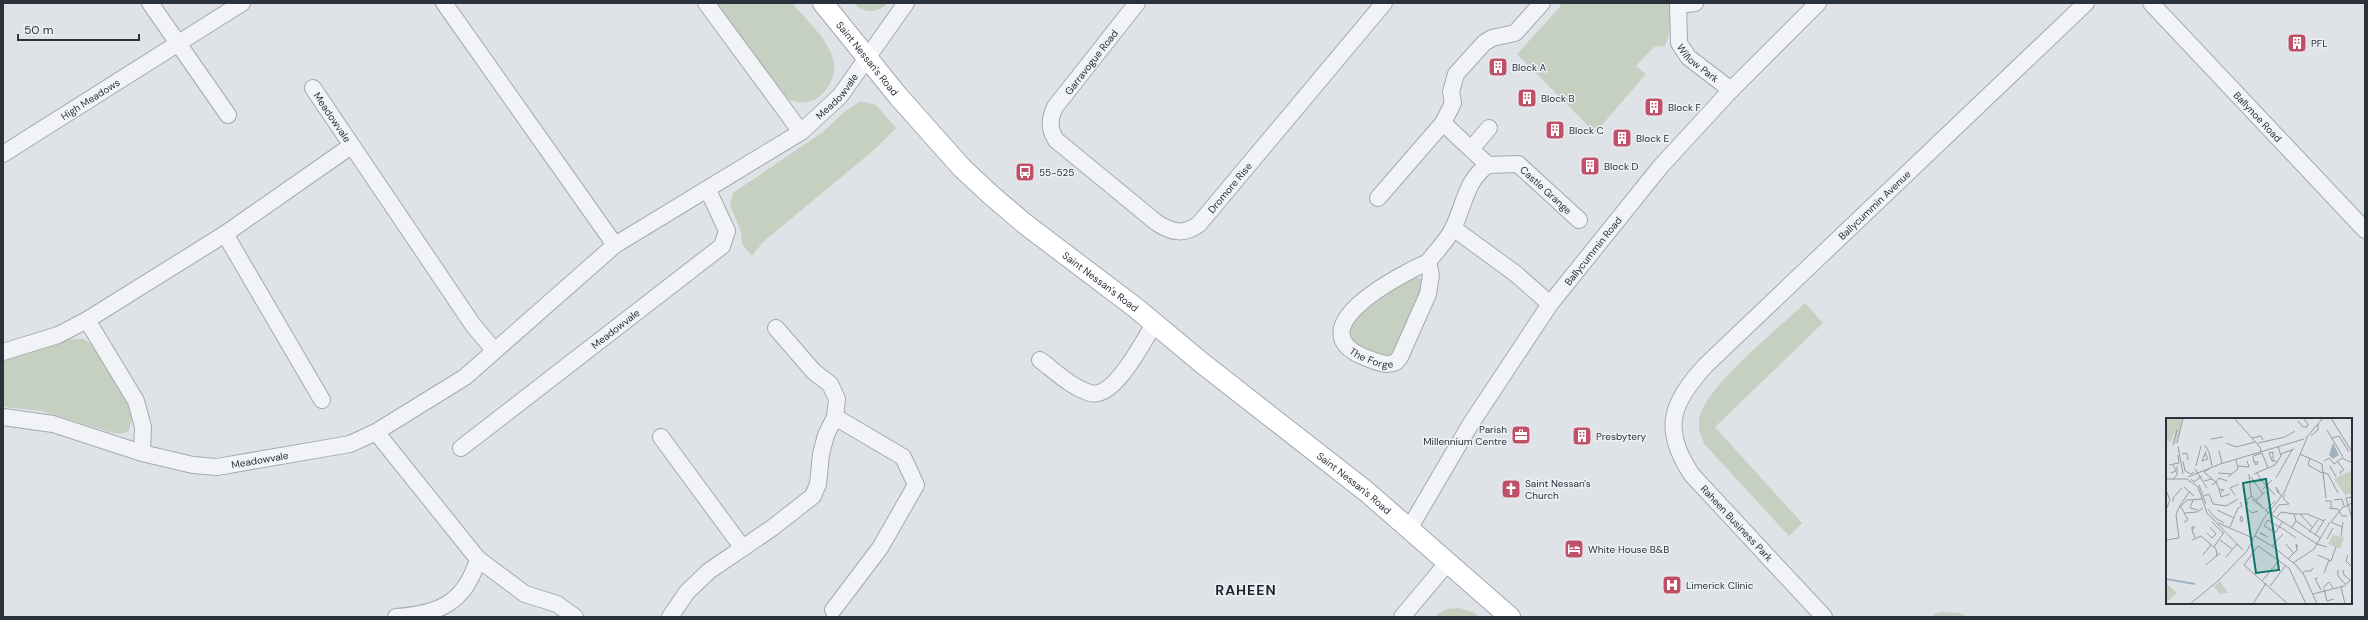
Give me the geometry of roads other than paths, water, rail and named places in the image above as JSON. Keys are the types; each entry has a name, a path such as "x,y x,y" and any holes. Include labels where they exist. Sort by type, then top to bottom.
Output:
{"main road":[{"name":"Saint Nessan's Road","path":"823,3 898,96 962,168 991,195 1367,492 1448,562 1492,603 1510,617"}],"street":[{"path":"150,3 176,43 228,115"},
{"name":"High Meadows","path":"3,154 176,43 242,3"},
{"path":"444,3 615,245"},
{"path":"706,3 802,132"},
{"name":"Meadowvale","path":"3,416 52,424 142,453 193,465 217,467 350,444 376,432 465,377 615,245 802,132 840,96 906,3"},
{"name":"Garravogue Road","path":"1050,124 1055,108 1137,3"},
{"name":"Dromore Rise","path":"1050,124 1051,132 1056,140 1157,223 1169,230 1180,232 1190,231 1199,224 1384,3"},
{"path":"1378,198 1443,123 1453,103 1451,92 1456,74 1484,43 1492,38 1515,33 1542,3"},
{"name":"Willow Park","path":"1695,3 1678,4 1678,43 1688,57 1731,90"},
{"name":"Ballycummin Road","path":"1408,529 1470,425 1550,304 1661,166 1731,90 1818,3"},
{"name":"Ballycummin Avenue","path":"1675,416 1678,401 1686,387 1706,365 2086,3"},
{"name":"Ballynoe Road","path":"2151,3 2365,230"},
{"name":"Meadowvale","path":"313,88 473,325 494,350"},
{"path":"1443,123 1472,148 1488,165 1478,172 1464,195 1454,228 1516,274 1550,304"},
{"path":"1472,148 1489,128"},
{"name":"Meadowvale","path":"3,352 58,335 87,320 225,234 352,146"},
{"name":"Castle Grange","path":"1488,165 1518,164 1579,220"},
{"name":"Meadowvale","path":"461,448 722,246 727,231 708,190"},
{"name":"The Forge","path":"1428,262 1431,275 1428,294 1396,362 1391,364 1380,364 1351,350 1342,335 1343,323 1355,306 1409,271 1428,262 1454,228"},
{"path":"225,234 322,400"},
{"path":"87,320 136,401 143,427 142,453"},
{"path":"1040,360 1076,387 1091,393 1103,392 1114,385 1154,324"},
{"path":"670,617 687,592 709,571 742,547 772,528 813,496 818,484 826,435 834,417 837,399 830,384 814,372 776,328"},
{"name":"Raheen Business Park","path":"1675,416 1676,445 1683,461 1692,475 1824,617"},
{"path":"833,610 880,548 916,485 903,457 834,417"},
{"path":"376,432 478,559 525,594 557,604 575,617"},
{"path":"661,437 742,547"},
{"path":"396,617 420,615 442,608 455,599 467,586 478,559"},
{"path":"1402,617 1448,562"}],"place":[{"name":"PFL","path":"2297,43"},
{"name":"Block A","path":"1498,67"},
{"name":"Block B","path":"1527,98"},
{"name":"Block F","path":"1654,107"},
{"name":"Block C","path":"1555,130"},
{"name":"Block E","path":"1622,138"},
{"name":"Block D","path":"1590,166"},
{"name":"55-525","path":"1025,172"},
{"name":"Parish Millennium Centre","path":"1521,435"},
{"name":"Presbytery","path":"1582,436"},
{"name":"Saint Nessan's Church","path":"1511,489"},
{"name":"White House B&B","path":"1574,549"},
{"name":"Limerick Clinic","path":"1672,585"}],"district":[{"name":"RAHEEN","path":"1246,590"}]}
